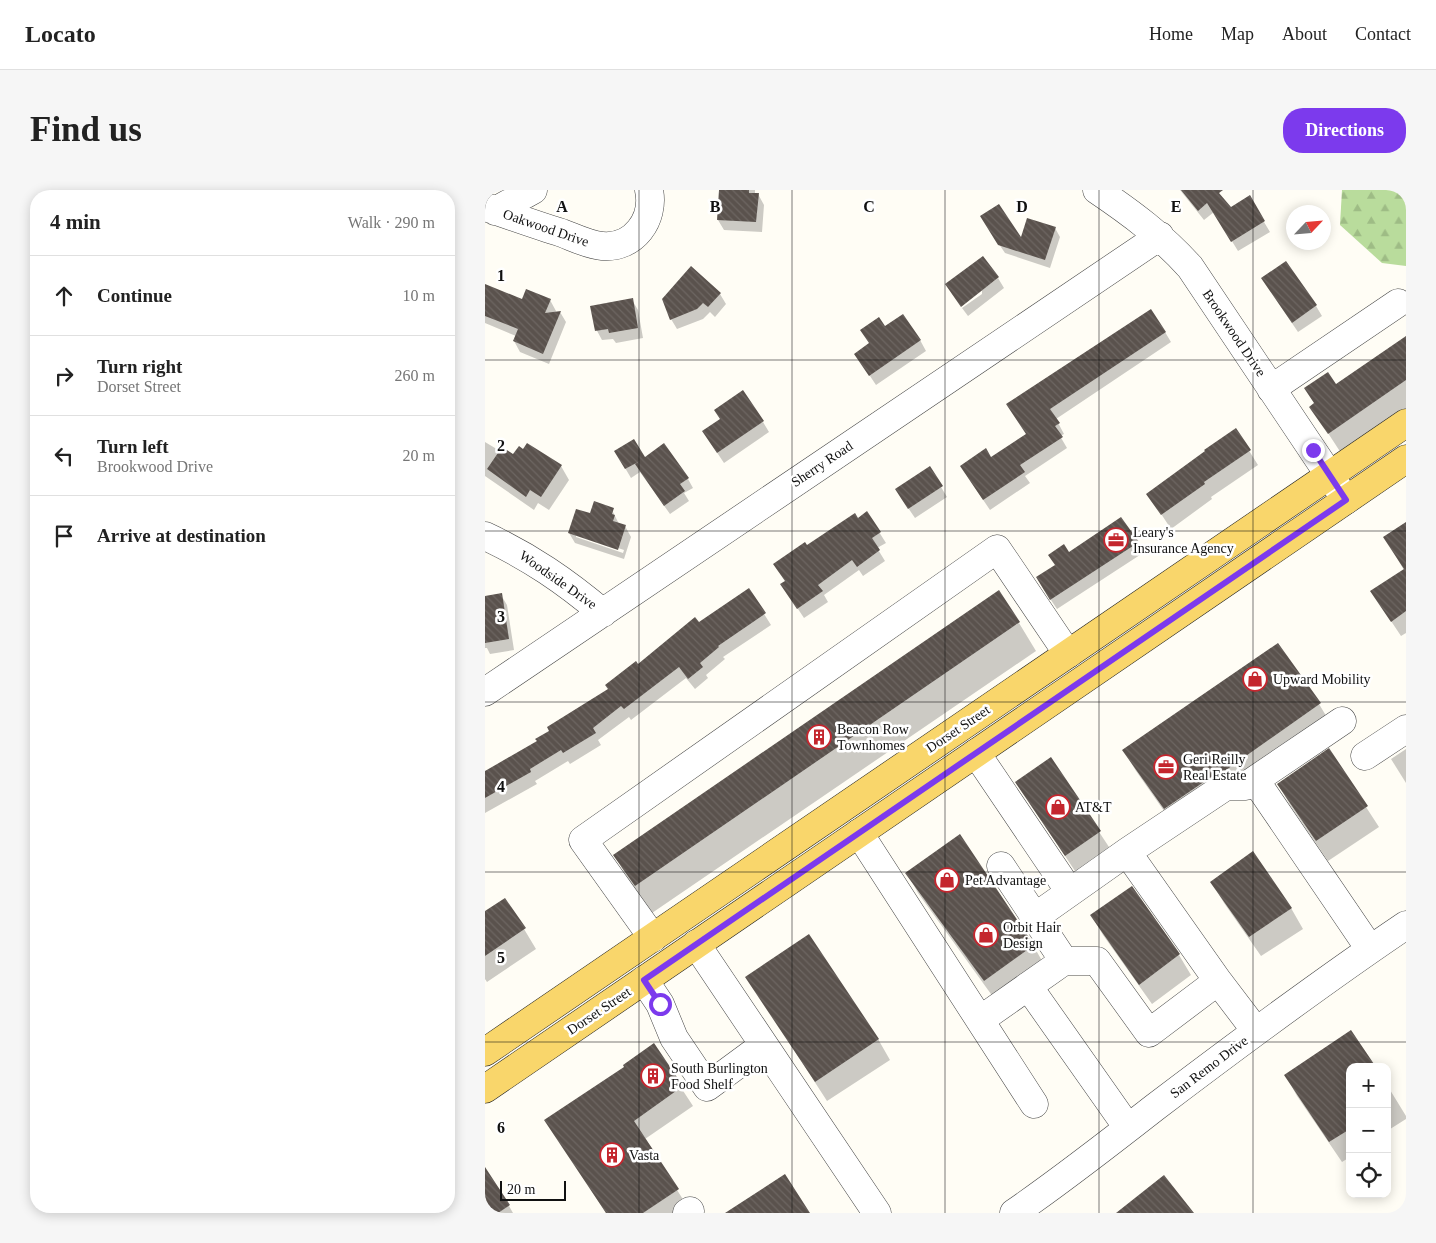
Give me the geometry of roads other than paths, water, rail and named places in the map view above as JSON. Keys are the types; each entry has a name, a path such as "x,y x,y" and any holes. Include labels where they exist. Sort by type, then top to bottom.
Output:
{"main road":[{"name":"Dorset Street","path":"485,1052 1406,423"},
{"name":"Dorset Street","path":"485,1088 1406,459"}],"street":[{"name":"Oakwood Drive","path":"490,209 533,190"},
{"name":"Oakwood Drive","path":"490,209 594,244 614,245 633,237 643,226 651,201 649,190"},
{"name":"Brookwood Drive","path":"1097,190 1160,236 1190,267 1346,500"},
{"name":"Sherry Road","path":"485,692 1160,236"},
{"path":"1271,389 1398,303"},
{"name":"Woodside Drive","path":"485,536 543,567 603,612"},
{"path":"653,938 583,840 997,549 1068,654"},
{"path":"1035,916 1226,786 1246,786 1343,721"},
{"path":"1365,756 1406,729"},
{"path":"976,753 1070,892"},
{"path":"1255,780 1370,949"},
{"path":"859,833 1034,1104"},
{"path":"1127,852 1218,981 1256,1031"},
{"path":"1001,866 1064,961"},
{"name":"San Remo Drive","path":"1015,1213 1256,1031 1406,925"},
{"path":"697,944 877,1213"},
{"path":"980,1020 1064,961 1097,961 1149,1033 1218,981"},
{"path":"644,980 660,1004 674,1038 707,1087 764,1045"},
{"path":"1027,986 1128,1128"}],"place":[{"name":"Leary's Insurance Agency","path":"1116,540"},
{"name":"Upward Mobility","path":"1255,679"},
{"name":"Beacon Row Townhomes","path":"819,737"},
{"name":"Geri Reilly Real Estate","path":"1166,767"},
{"name":"AT&T","path":"1058,807"},
{"name":"Pet Advantage","path":"947,880"},
{"name":"Orbit Hair Design","path":"986,935"},
{"name":"South Burlington Food Shelf","path":"653,1076"},
{"name":"Vasta","path":"612,1155"}]}
